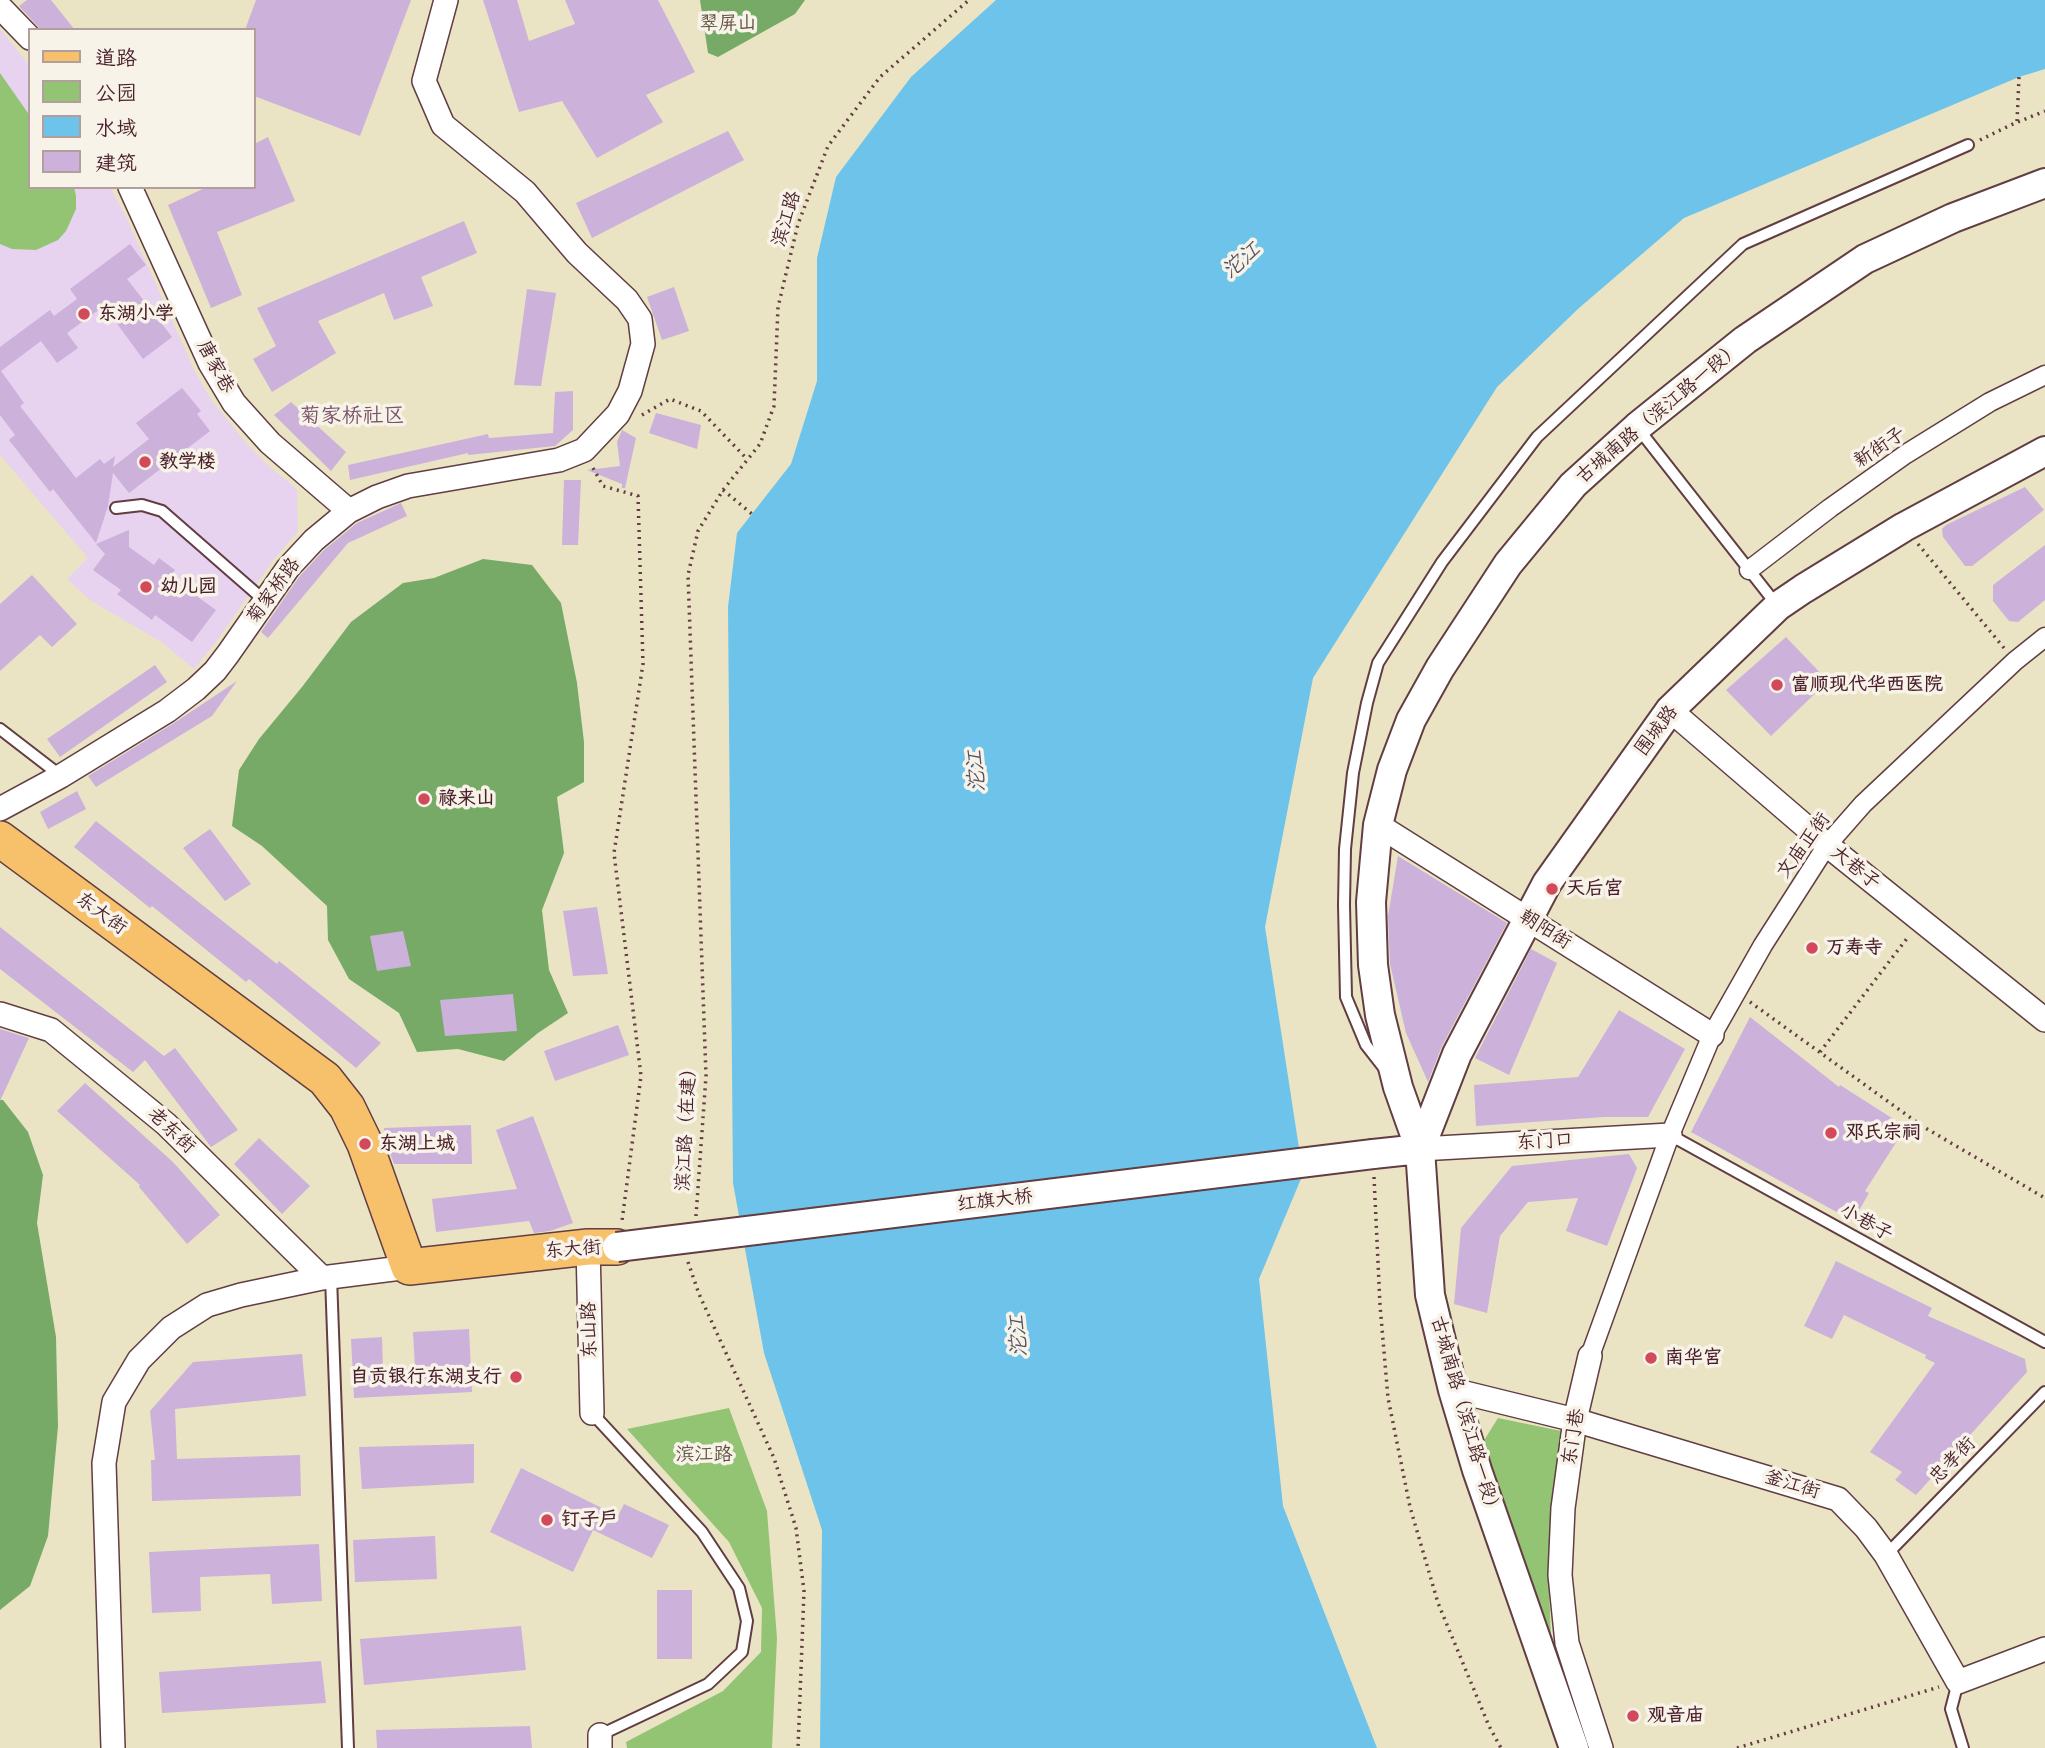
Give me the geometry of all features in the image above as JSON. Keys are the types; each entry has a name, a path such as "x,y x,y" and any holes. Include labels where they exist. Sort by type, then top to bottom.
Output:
{"main road":[{"name":"东大街","path":"0,839 325,1079 347,1107 365,1144 398,1269"},
{"name":"东大街","path":"0,866 308,1091 330,1117 398,1269"},
{"name":"东大街","path":"398,1269 598,1252"}],"street":[{"path":"446,0 424,81 443,125 525,192 577,253 626,300 640,319 643,344 630,391 618,414 584,450"},
{"path":"0,7 28,36"},
{"name":"古城南路（滨江路一段）","path":"1574,1748 1477,1471 1453,1390 1430,1295 1420,1149 1398,1087 1380,1015 1373,965 1371,902 1378,825 1392,770 1411,720 1440,668 1508,564 1573,485 1637,427 1745,340 1865,259 1953,218 2045,183"},
{"name":"唐家巷","path":"131,189 210,363 234,403 270,443 349,511"},
{"name":"新街子","path":"1749,570 1829,508 1906,454 1990,402 2045,375"},
{"name":"菊家桥路","path":"0,809 61,776 167,711 196,689 215,671 288,568 314,540 349,511 408,486 559,460 584,450"},
{"name":"围城路","path":"1420,1149 1457,1054 1527,919 1548,883 1670,710 1778,607 1803,589 1904,527 2045,452"},
{"name":"文庙正街","path":"1670,1135 1712,1035 1735,992 1827,845 1863,804 2015,661 2045,637"},
{"name":"大巷子","path":"1670,710 1827,845 2045,1020"},
{"name":"朝阳街","path":"1378,825 1712,1035"},
{"name":"老东街","path":"0,1014 51,1030 166,1124 326,1278"},
{"name":"东门口","path":"1420,1149 1670,1135"},
{"name":"东门巷","path":"1601,1748 1567,1643 1560,1575 1563,1508 1575,1420 1590,1356 1670,1135"},
{"name":"红旗大桥","path":"598,1252 1420,1149"},
{"name":"东山路","path":"592,1413 598,1252"},
{"path":"113,1748 104,1463 114,1402 139,1360 171,1328 207,1305 326,1278 398,1269"},
{"name":"釜江街","path":"1453,1390 1575,1420 1838,1499 1866,1528 1886,1555 1958,1682"},
{"path":"1958,1682 2045,1649"}],"lane":[{"path":"1398,1087 1366,1045 1346,997 1343,905 1345,849 1353,773 1378,663 1442,562 1536,437 1743,244 1968,145"},
{"path":"1637,427 1778,607"},
{"path":"117,508 142,505 162,511 265,601"},
{"path":"0,729 61,776"},
{"name":"小巷子","path":"1670,1135 2045,1342"},
{"path":"326,1278 348,1748"},
{"name":"忠孝街","path":"1886,1555 2045,1392"},
{"path":"592,1413 702,1532 739,1588 747,1621 742,1653 708,1684 600,1742"},
{"path":"1958,1682 1951,1709 1963,1748"}],"path":[{"name":"滨江路","path":"723,490 760,444 774,406 778,307 798,224 828,146 880,77 970,0"},
{"path":"2017,122 2019,77"},
{"path":"1968,145 2045,111"},
{"path":"638,418 670,399 701,411 747,460"},
{"path":"584,450 603,486 638,496 643,664 614,853 641,1076 598,1252"},
{"path":"723,490 752,514"},
{"name":"滨江路（在建）","path":"695,1219 706,1076 688,575 698,531 723,490"},
{"path":"1904,527 2015,661"},
{"path":"1820,1052 1920,920"},
{"path":"1735,992 1922,1126 2045,1198"},
{"path":"1373,1154 1380,1305 1388,1398 1409,1507 1438,1603 1489,1726 1501,1748"},
{"path":"688,1261 699,1294 774,1458 796,1528 804,1591 798,1748"},
{"path":"1737,1748 1958,1682"}],"shaded area":[{"name":"东湖小学","path":"0,29 28,64 28,189 111,189 195,372 212,401 247,444 297,489 298,531 274,559 194,669 163,643 90,600 67,579 88,558 0,455"}],"green space":[{"name":"翠屏山","path":"700,0 805,0 795,14 718,57 708,53"},
{"path":"0,73 28,113 28,189 74,189 76,209 66,231 58,240 36,250 12,249 0,244"},
{"path":"483,559 532,565 561,603 577,683 584,742 584,782 557,797 564,853 542,910 549,970 568,1013 504,1061 458,1049 417,1052 399,1013 349,979 328,940 327,906 262,846 232,826 239,770 259,739 351,622 403,583 434,578"},
{"path":"0,1100 3,1100 28,1132 43,1175 37,1223 56,1337 58,1426 48,1536 30,1586 0,1610"},
{"name":"滨江路","path":"729,1408 767,1511 777,1638 772,1748 627,1748 626,1742 723,1691 761,1652 762,1608 729,1542 627,1429"},
{"path":"1498,1418 1566,1432 1548,1561 1551,1639 1483,1442"}],"water":[{"name":"沱江","path":"996,0 2045,0 2045,69 2019,77 1684,218 1579,308 1497,387 1313,678 1265,927 1303,1174 1259,1279 1283,1506 1377,1748 820,1748 822,1530 764,1353 733,1183 728,607 737,533 791,464 817,381 817,258 836,177 911,77"}],"building":[{"path":"27,0 51,0 73,28 39,28 19,6"},
{"path":"256,0 411,0 360,136 256,97 256,28 246,28"},
{"path":"483,0 517,0 529,41 575,24 565,0 658,0 695,72 646,95 663,122 597,158 562,101 519,112"},
{"path":"728,131 744,160 592,238 576,203"},
{"path":"268,137 295,201 217,232 242,295 211,308 168,205 203,189 256,189 256,143"},
{"path":"464,221 477,253 421,277 433,306 394,320 384,293 318,321 336,353 272,392 253,359 276,346 257,308"},
{"path":"130,244 146,265 127,279 172,337 143,359 104,306 67,333 78,348 57,363 41,341 1,371 24,403 20,406 76,478 100,459 104,464 115,456 113,467 149,439 136,423 182,388 201,411 197,414 210,431 129,493 113,473 108,506 96,543 53,489 50,492 9,440 15,435 0,415 0,347 50,310 54,316 77,299 70,289"},
{"path":"674,287 689,331 662,340 647,297"},
{"path":"527,289 556,293 541,386 514,385"},
{"path":"573,391 573,430 555,446 468,453 350,480 348,465 488,434 489,438 553,433 555,392"},
{"path":"291,402 346,452 331,471 274,415"},
{"path":"656,413 701,425 697,449 649,433"},
{"path":"622,430 636,438 625,488 622,488 622,484 587,470 620,466 617,442"},
{"path":"564,480 581,480 578,545 562,545"},
{"path":"2025,487 2044,510 1972,566 1965,566 1943,537 1942,529"},
{"path":"401,503 407,516 348,543 268,638 261,632 299,577 324,550 357,523"},
{"name":"幼儿园","path":"129,530 129,547 154,565 159,558 175,570 170,577 216,610 192,642 155,615 152,620 117,594 121,590 93,570 105,554 96,544"},
{"path":"2045,545 2045,600 2018,622 2009,621 1993,601 1993,585"},
{"path":"32,575 77,624 52,647 40,635 0,671 0,604"},
{"name":"富顺现代华西医院","path":"1786,637 1828,681 1771,736 1726,690"},
{"path":"155,665 167,682 60,757 47,739"},
{"path":"237,681 212,716 96,787 88,776 174,723"},
{"path":"77,791 86,809 48,829 40,812"},
{"path":"96,821 381,1043 356,1068 249,979 246,982 152,906 150,908 74,847"},
{"path":"210,829 251,884 225,901 183,848"},
{"path":"1398,856 1507,923 1442,1046 1428,1082 1406,1033 1390,964 1388,916"},
{"path":"597,907 608,974 573,976 563,911"},
{"path":"0,927 164,1056 175,1048 238,1130 211,1147 145,1060 133,1072 0,969"},
{"path":"403,931 411,966 377,971 370,936"},
{"path":"1531,949 1557,963 1509,1075 1475,1058"},
{"path":"513,994 517,1031 445,1036 440,1000"},
{"path":"1619,1010 1685,1049 1648,1117 1604,1117 1476,1126 1474,1085 1578,1077"},
{"path":"1750,1017 1839,1087 1840,1085 1906,1127 1865,1191 1869,1193 1853,1221 1691,1132"},
{"path":"618,1025 629,1055 555,1081 544,1051"},
{"path":"0,1029 29,1038 0,1101"},
{"path":"85,1083 173,1162 220,1215 187,1244 140,1185 57,1111"},
{"path":"533,1116 573,1223 534,1233 529,1221 436,1232 432,1199 517,1189 496,1130"},
{"path":"471,1125 472,1164 394,1164 385,1140 384,1128"},
{"path":"259,1138 310,1186 282,1214 234,1164"},
{"path":"1629,1154 1637,1168 1607,1246 1566,1231 1578,1198 1528,1202 1500,1236 1487,1313 1454,1304 1461,1228 1512,1166"},
{"path":"1836,1261 1932,1308 1928,1316 2025,1359 2027,1372 1916,1495 1895,1480 1902,1472 1870,1452 1935,1363 1925,1358 1926,1355 1844,1315 1832,1339 1804,1326"},
{"path":"469,1329 472,1392 354,1398 351,1339 382,1337 383,1370 415,1368 413,1332"},
{"path":"302,1354 306,1396 175,1409 177,1459 300,1455 301,1496 152,1501 151,1460 155,1460 150,1411 193,1362"},
{"path":"474,1444 474,1483 362,1489 359,1447"},
{"name":"钉子户","path":"521,1468 618,1516 624,1504 669,1525 652,1558 593,1530 573,1572 490,1532"},
{"path":"435,1536 437,1579 355,1582 353,1540"},
{"path":"319,1544 322,1601 272,1604 270,1574 200,1577 201,1611 152,1613 149,1552"},
{"path":"657,1590 692,1590 692,1659 657,1659"},
{"path":"521,1626 526,1670 364,1685 360,1639"},
{"path":"321,1661 326,1703 162,1713 159,1672"},
{"path":"530,1726 532,1748 377,1748 376,1730"}],"place":[{"name":"东湖小学","path":"84,314"},
{"name":"教学楼","path":"145,462"},
{"name":"幼儿园","path":"146,587"},
{"name":"富顺现代华西医院","path":"1777,685"},
{"name":"禄来山","path":"424,799"},
{"name":"天后宫","path":"1552,889"},
{"name":"万寿寺","path":"1812,948"},
{"name":"邓氏宗祠","path":"1831,1133"},
{"name":"东湖上城","path":"365,1144"},
{"name":"南华宫","path":"1651,1358"},
{"name":"自贡银行东湖支行","path":"516,1377"},
{"name":"钉子户","path":"547,1520"},
{"name":"观音庙","path":"1633,1716"}],"district":[{"name":"菊家桥社区","path":"352,417"}]}
